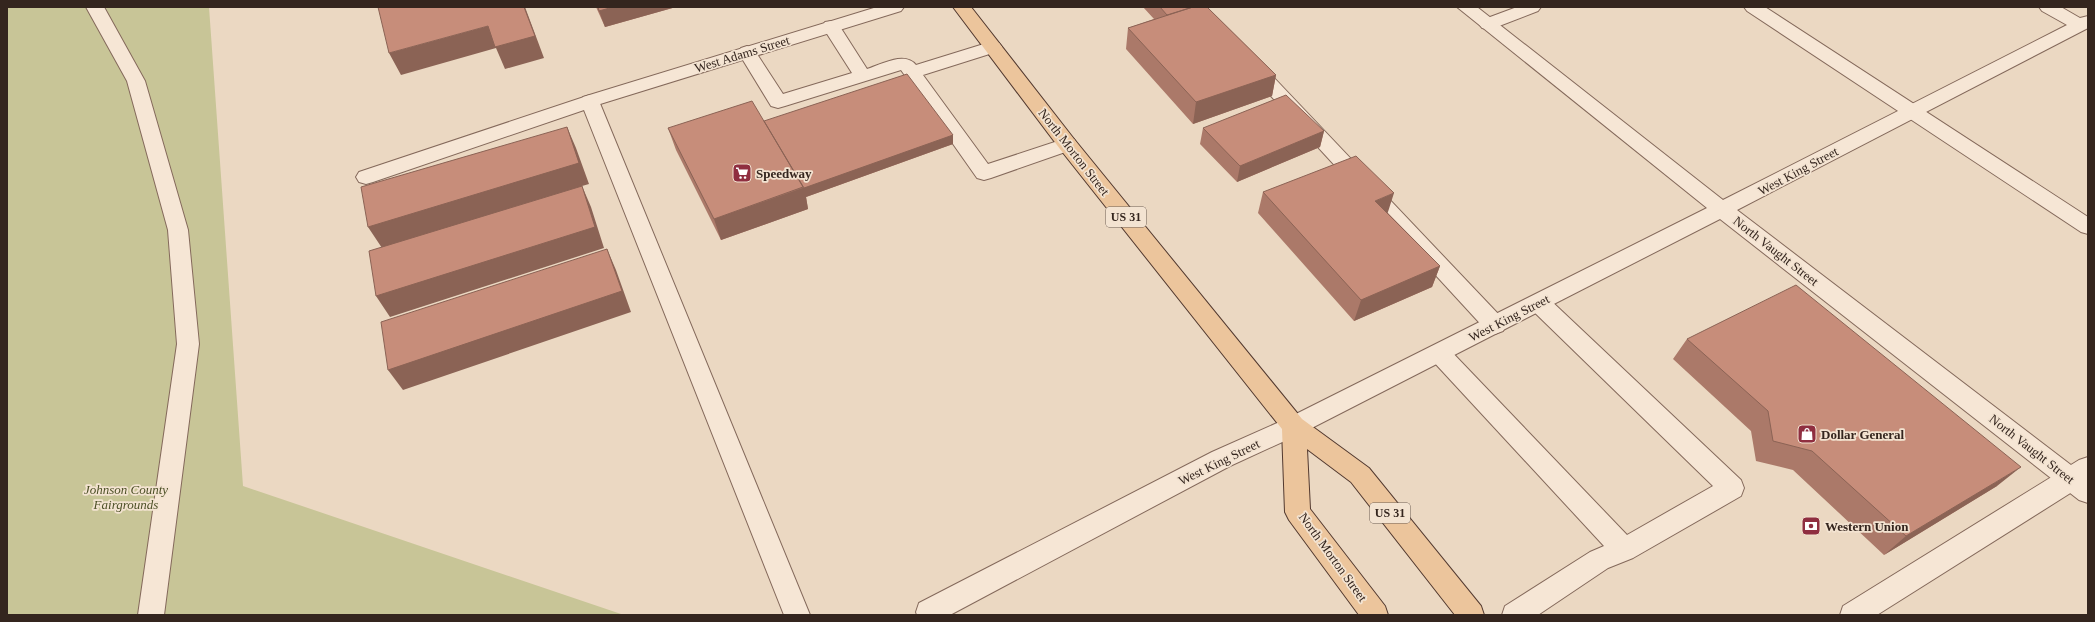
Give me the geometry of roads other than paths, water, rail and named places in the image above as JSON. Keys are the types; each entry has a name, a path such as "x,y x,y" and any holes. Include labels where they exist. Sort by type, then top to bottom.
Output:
{"main road":[{"name":"North Morton Street","path":"962,7 1067,144 1294,426 1360,475 1471,615"},
{"name":"North Morton Street","path":"1294,426 1298,512 1375,615"}],"street":[{"path":"95,7 136,81 179,238 188,344 151,615"},
{"name":"West Adams Street","path":"366,177 590,101 895,7"},
{"name":"North Vaught Street","path":"1466,7 1723,210 2082,479"},
{"path":"1488,24 1532,7"},
{"path":"1753,7 2088,227"},
{"path":"2048,7 2084,23"},
{"name":"West King Street","path":"928,614 1221,459 1294,426 1539,303 1723,210 1911,111 2084,23"},
{"path":"831,26 862,76"},
{"path":"912,72 993,47"},
{"path":"747,52 778,102 905,63 984,173 1067,144"},
{"path":"1239,52 1495,324"},
{"path":"590,101 797,615"},
{"path":"1515,615 1599,560 1624,550 1732,488 1539,303"},
{"path":"1439,353 1624,550"},
{"path":"1853,615 2082,479"}],"place":[{"name":"Speedway","path":"742,173"},
{"name":"Dollar General","path":"1807,434"},
{"name":"Western Union","path":"1811,526"}],"park label":[{"name":"Johnson County Fairgrounds","path":"126,496"}]}
